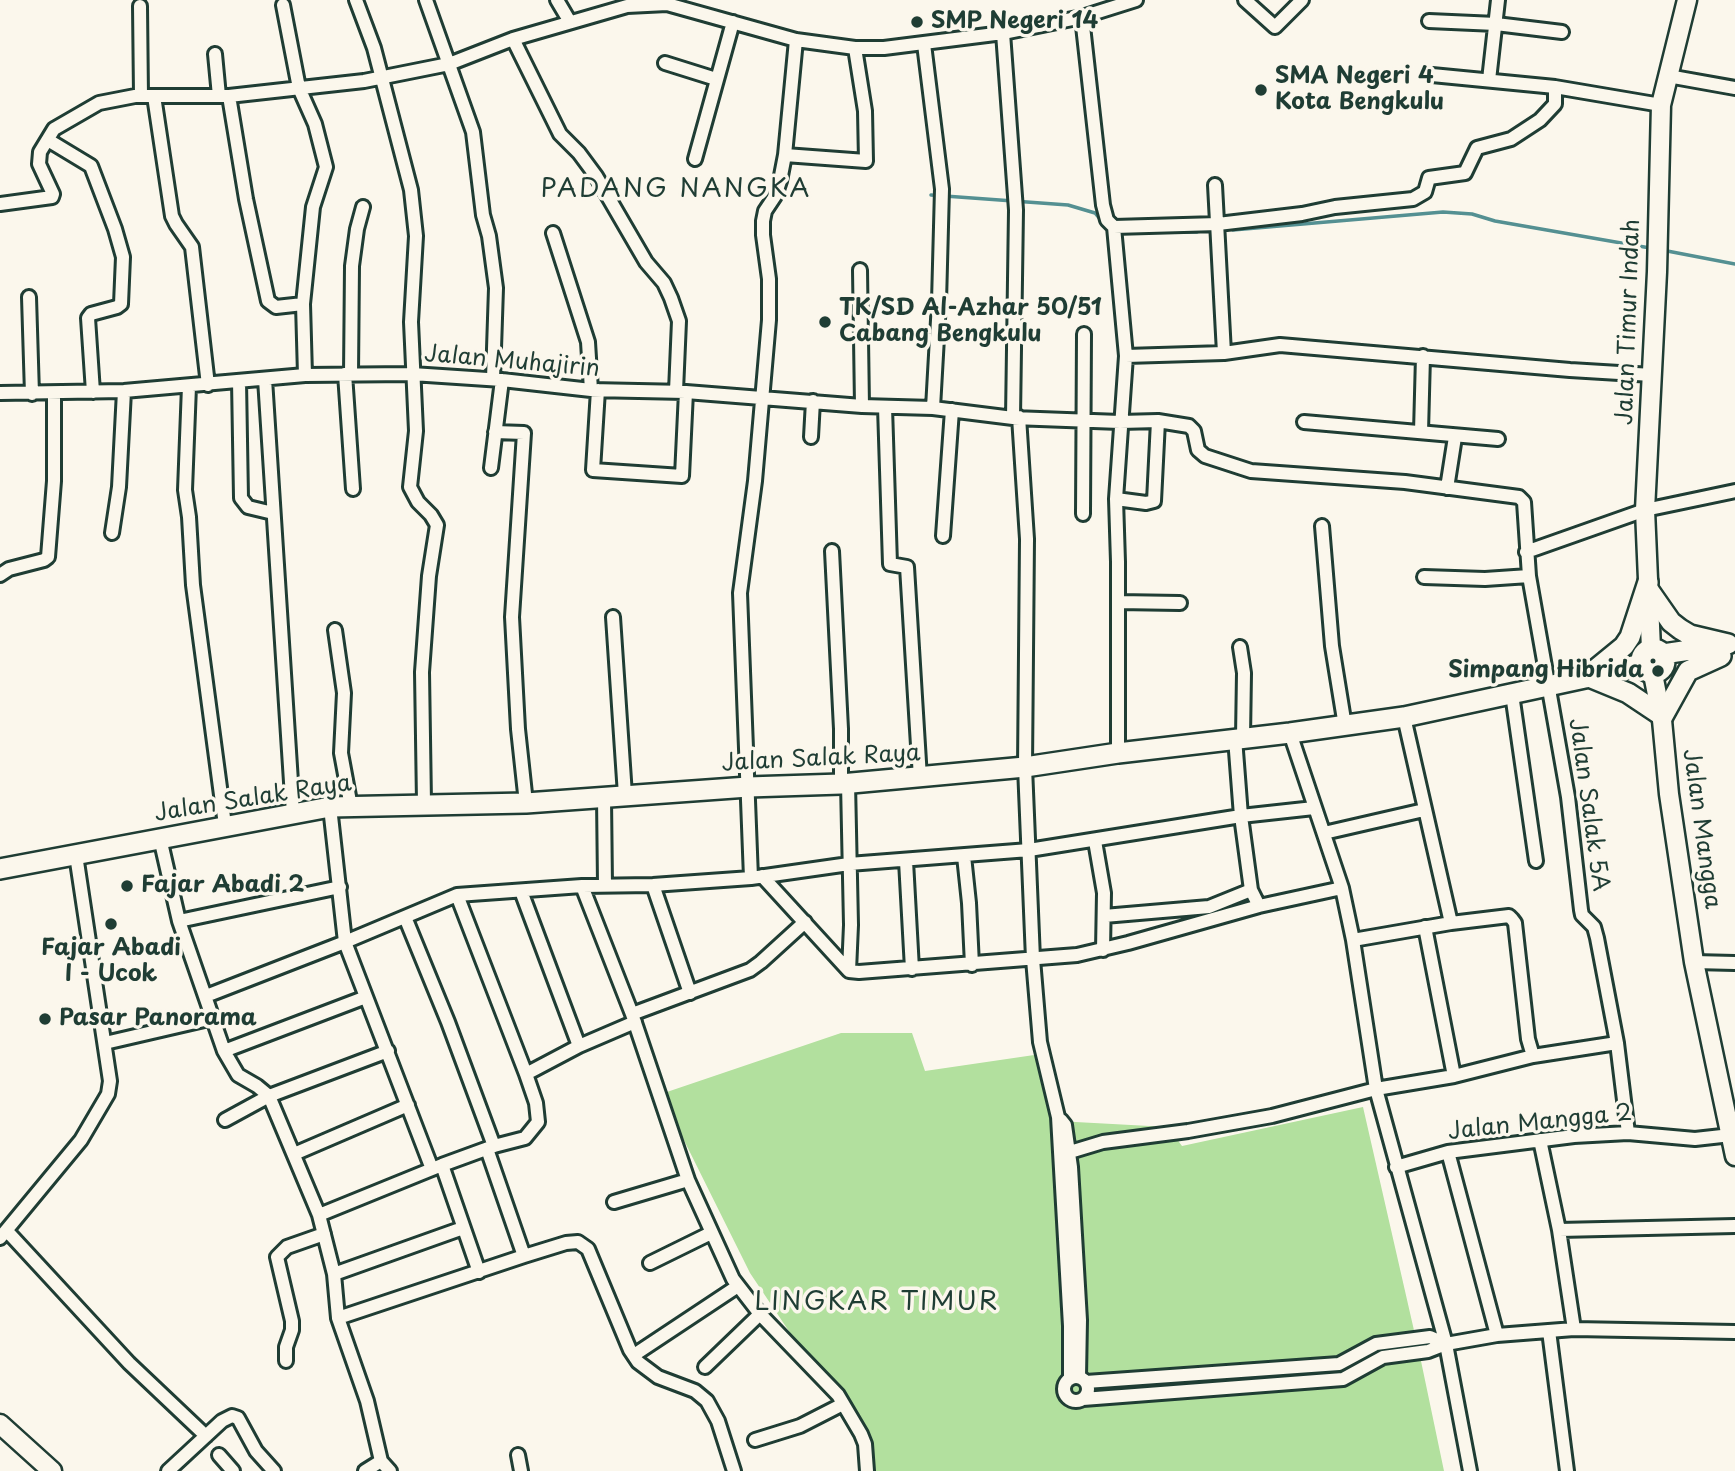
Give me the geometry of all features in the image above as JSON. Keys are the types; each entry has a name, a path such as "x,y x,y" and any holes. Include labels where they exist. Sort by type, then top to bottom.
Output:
{"main road":[{"path":"1648,586 1671,622 1680,629 1730,649"},
{"path":"1648,586 1624,646 1587,678 1628,693 1661,717 1688,671 1730,649"},
{"name":"Jalan Salak Raya","path":"0,869 330,807 526,803 748,787 845,784 1026,767 1404,717 1587,678 1655,660 1730,649"}],"street":[{"path":"356,0 374,48 411,190 416,236 411,322 416,431 410,487 418,502 437,525 429,576 422,673 424,803"},
{"path":"426,0 473,132 483,215 489,236 496,288 498,379 491,468"},
{"path":"557,0 570,22"},
{"path":"0,204 52,197 38,160 48,140 54,129 99,103 147,96 224,96 381,77 449,64 513,39 627,6 666,2 796,40 855,48 884,48 1003,33 1082,17 1136,0"},
{"path":"1245,0 1276,27 1303,0"},
{"path":"1489,80 1498,0"},
{"name":"Jalan Timur Indah","path":"1655,660 1645,510 1657,272 1661,105 1687,0"},
{"path":"283,5 299,88 315,124 326,167 313,207 303,304 305,375"},
{"path":"141,6 147,96 172,216 192,247 208,385"},
{"path":"1082,17 1102,205 1115,233 1126,356 1115,499 1118,753"},
{"path":"695,159 733,22"},
{"path":"1429,22 1496,23 1562,32"},
{"path":"1003,33 1017,210 1016,417 1027,539 1026,767 1033,959 1040,1042 1058,1117 1070,1326 1079,1379 1088,1391 1083,1399"},
{"path":"513,39 548,111 596,176 646,262 664,283 671,298 679,321 682,476 593,470 594,390 588,342 553,233"},
{"path":"796,40 785,155 775,196 765,211 763,220 769,279 769,320 752,505 740,593 748,787 757,877 805,922 849,971 859,972 972,965 1103,950 1259,906 1342,888"},
{"path":"924,44 942,189 933,408"},
{"path":"785,155 866,161 864,111 855,48"},
{"path":"215,54 268,301 276,307 303,304"},
{"path":"665,63 716,79"},
{"path":"1433,75 1555,87 1661,105"},
{"path":"1668,76 1735,88"},
{"path":"1115,233 1218,224 1413,199 1425,192 1429,178 1465,173 1477,148 1511,139 1540,120 1555,104 1555,87"},
{"path":"48,140 91,166 123,257 121,304 91,314 88,318 93,392"},
{"path":"1215,185 1224,353"},
{"path":"353,489 348,374 352,266 363,207"},
{"path":"860,270 862,406"},
{"path":"29,298 32,394"},
{"path":"1083,514 1084,334"},
{"path":"1126,356 1224,353 1280,345 1652,375"},
{"path":"1421,432 1423,356"},
{"name":"Jalan Muhajirin","path":"0,393 124,391 305,375 412,374 498,379 594,390 681,391 862,406 933,408 1016,417 1158,421 1189,426 1194,431 1198,450 1205,456 1251,471 1348,477 1447,488"},
{"path":"265,379 293,813"},
{"path":"239,381 241,498 248,507 273,513"},
{"path":"189,386 185,490 190,517 193,585 225,825"},
{"path":"111,533 119,487 124,391"},
{"path":"0,575 9,569 48,557 54,481 54,393"},
{"path":"811,437 813,401"},
{"path":"885,407 890,564 907,567 920,778"},
{"path":"943,536 952,410"},
{"path":"1115,499 1146,503 1154,501 1158,421"},
{"path":"1304,422 1498,439"},
{"path":"495,432 524,433 512,617 519,742 526,803"},
{"path":"1447,488 1455,436"},
{"name":"Jalan Salak 5A","path":"1447,488 1519,497 1524,502 1529,576 1568,797 1581,910 1582,915 1594,927 1617,1043 1628,1133"},
{"path":"1527,552 1645,510 1735,491"},
{"path":"1322,526 1332,646 1345,726"},
{"path":"832,551 849,864 849,971"},
{"path":"1424,576 1485,579 1529,576"},
{"path":"1118,602 1180,603"},
{"path":"613,617 625,795"},
{"path":"335,630 344,693 341,754 351,807"},
{"path":"1240,647 1244,673 1239,738 1241,816 1251,890 1259,906"},
{"name":"Jalan Mangga","path":"1655,660 1670,794 1694,962 1735,1156"},
{"path":"1512,694 1536,861"},
{"path":"1404,717 1451,923"},
{"path":"1290,733 1342,888 1353,940 1376,1089 1446,1344 1470,1471"},
{"path":"604,798 605,885"},
{"path":"330,807 345,942 408,1105 463,1227 479,1272"},
{"path":"206,996 457,895 757,877 849,864 1029,850 1241,816 1314,808"},
{"path":"1324,833 1424,810"},
{"path":"160,838 179,921 224,1051 238,1075 269,1097 319,1215 334,1274 338,1318 367,1401 385,1466 365,1471"},
{"path":"1095,841 1104,893 1103,950"},
{"path":"76,855 105,1043 110,1081 108,1094 81,1140 3,1235 129,1363 206,1436"},
{"path":"964,856 972,965"},
{"path":"906,861 912,969"},
{"path":"653,885 690,993"},
{"path":"582,886 634,1018 688,1180 711,1233 738,1286 760,1314 829,1384 843,1404 865,1444 867,1471"},
{"path":"179,921 340,887"},
{"path":"1104,916 1209,907 1251,890"},
{"path":"521,891 579,1046"},
{"path":"319,1215 490,1147 525,1138 538,1122 536,1103 526,1074 457,895"},
{"path":"1353,940 1509,916 1515,926 1528,1039 1533,1056"},
{"path":"405,917 448,1023 524,1256"},
{"path":"526,1074 634,1018 750,970 805,922"},
{"path":"1425,927 1454,1076"},
{"path":"1694,962 1735,963"},
{"path":"224,1051 366,997"},
{"path":"105,1043 213,1018"},
{"path":"1070,1152 1103,1142 1272,1116 1376,1089 1454,1076 1533,1056 1617,1043"},
{"path":"225,1119 269,1097 388,1051"},
{"path":"293,1154 408,1105"},
{"path":"1058,1117 1065,1125 1070,1152 1080,1320 1079,1379"},
{"name":"Jalan Mangga 2","path":"1396,1167 1448,1152 1540,1140 1628,1133 1660,1134 1683,1139 1731,1135"},
{"path":"1540,1140 1559,1230 1574,1329"},
{"path":"1448,1152 1497,1335"},
{"path":"614,1202 688,1180"},
{"path":"1559,1230 1735,1226"},
{"path":"334,1274 463,1227"},
{"path":"650,1263 711,1233"},
{"path":"286,1361 292,1321 277,1257 287,1247 324,1234"},
{"path":"338,1318 524,1256 573,1242 584,1245 591,1255 634,1356 649,1371 669,1382 695,1391 707,1401 721,1430 734,1471"},
{"path":"634,1356 738,1286"},
{"path":"705,1367 760,1314"},
{"path":"1446,1344 1430,1337 1376,1344 1339,1364 1079,1379 1065,1386 1066,1395 1073,1401 1343,1379 1382,1357 1428,1351 1446,1344 1497,1335 1574,1329 1735,1332"},
{"path":"1549,1331 1567,1471"},
{"path":"755,1440 800,1426 843,1404"},
{"path":"168,1471 229,1417 238,1418 256,1451 274,1471"},
{"path":"0,1424 52,1471"},
{"path":"219,1455 233,1471"},
{"path":"518,1455 521,1471"}],"green space":[{"path":"841,1033 912,1033 925,1071 1041,1054 1057,1121 1168,1127 1182,1146 1363,1107 1444,1471 865,1471 859,1436 750,1273 661,1094"}],"waterway":[{"path":"931,195 1068,205 1095,213 1104,224"},
{"path":"1233,230 1443,212 1472,214 1495,221 1650,248"},
{"path":"1150,232 1197,232"},
{"path":"1662,250 1735,264"}],"place":[{"name":"SMP Negeri 14","path":"917,22"},
{"name":"SMA Negeri 4 Kota Bengkulu","path":"1261,90"},
{"name":"TK/SD Al-Azhar 50/51 Cabang Bengkulu","path":"825,322"},
{"name":"Simpang Hibrida","path":"1658,671"},
{"name":"Fajar Abadi 2","path":"127,886"},
{"name":"Fajar Abadi I - Ucok","path":"111,924"},
{"name":"Pasar Panorama","path":"45,1019"}],"district":[{"name":"PADANG NANGKA","path":"676,190"},
{"name":"LINGKAR TIMUR","path":"877,1303"}]}
